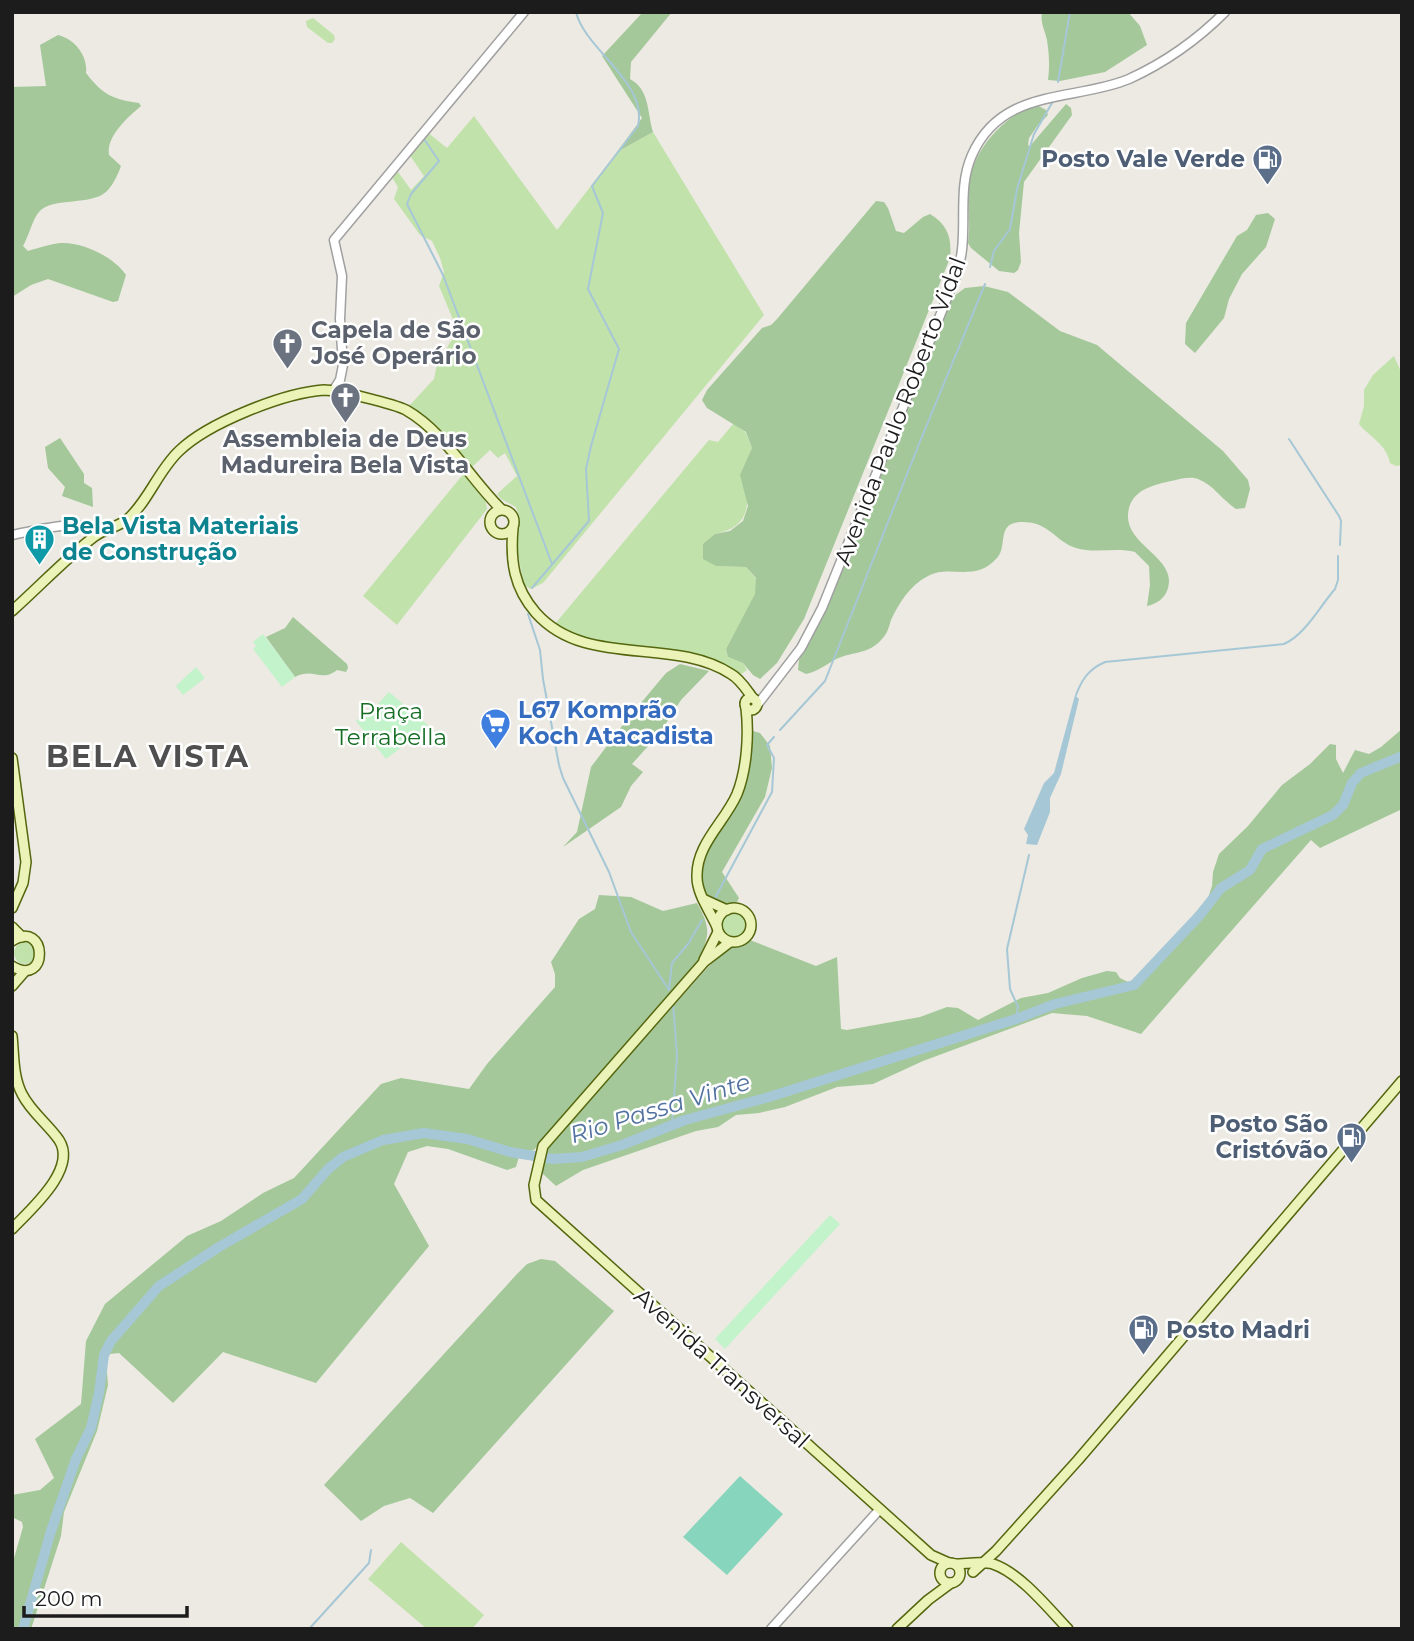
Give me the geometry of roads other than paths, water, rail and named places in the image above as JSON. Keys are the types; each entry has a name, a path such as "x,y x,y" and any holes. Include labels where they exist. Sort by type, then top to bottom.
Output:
{"main road":[{"path":"12,611 90,540 129,517 141,505 174,456 198,437 253,408 323,390 395,406 411,413 469,471 489,498 513,515 515,522 511,549 514,575 522,595 542,619 556,630 594,645 701,662 730,673 742,684 753,702 737,793 709,839 698,865 697,881 703,899 717,930 725,940 742,941 751,926 748,916 738,909 727,910 703,899"},
{"path":"489,498 493,529 501,534 511,549"},
{"path":"492,516 501,509"},
{"path":"501,534 508,533 513,528"},
{"path":"12,758 26,862 23,883 12,908"},
{"path":"704,962 717,930 719,917 727,910"},
{"path":"12,927 22,937 35,942 40,953 34,967 25,971 12,986"},
{"path":"12,941 22,937"},
{"path":"704,962 730,942"},
{"name":"Avenida Transversal","path":"704,962 543,1146 534,1190 540,1205 931,1555 951,1563"},
{"path":"12,966 25,971"},
{"path":"12,1036 16,1077 22,1095 59,1141 63,1156 56,1179 12,1229"},
{"path":"897,1629 928,1600 987,1560 1078,1460 1402,1081"},
{"name":"Avenida Transversal","path":"931,1555 940,1575"},
{"path":"928,1600 943,1565 987,1560 1026,1585 1068,1629"},
{"path":"951,1563 960,1570 955,1581"},
{"path":"973,1572 993,1570 1008,1574"},
{"path":"940,1575 946,1583 955,1581"}],"street":[{"path":"333,391 343,371 340,319 342,276 334,240 524,12"},
{"name":"Avenida Paulo Roberto Vidal","path":"753,702 802,648 822,608 956,276 964,248 966,177 971,157 980,142 997,122 1024,105 1056,95 1104,88 1142,73 1199,37 1225,12"},
{"path":"12,535 74,525 103,531"},
{"path":"772,1629 880,1509"}],"water":[{"path":"1075,695 1079,699 1061,774 1050,798 1050,812 1037,845 1026,844 1028,835 1024,829 1044,783 1054,773"}],"waterway":[{"path":"532,588 589,521 586,469 619,349 588,289 603,213 592,186 638,126 639,110 634,95 591,40 576,12"},
{"path":"1058,82 1070,12"},
{"path":"990,267 994,251 1010,229 1017,189 1034,134 1052,103"},
{"path":"424,139 439,161 411,194 407,204 443,275 552,564"},
{"path":"780,730 825,681 985,284"},
{"path":"1289,439 1339,516 1340,545"},
{"path":"1076,695 1087,675 1105,662 1284,644 1292,640 1335,589 1338,580 1338,556"},
{"path":"528,614 540,650 543,679 563,778 609,872 631,932 669,990"},
{"path":"715,898 772,792 774,758 767,745 774,737"},
{"name":"Rio Passa Vinte","path":"23,1629 51,1531 76,1459 91,1428 104,1355 111,1341 159,1286 219,1247 302,1199 328,1169 343,1157 383,1140 424,1133 467,1139 510,1152 553,1159 582,1157 622,1145 685,1120 769,1097 1016,1019 1055,1004 1134,985 1199,916 1221,888 1250,870 1262,849 1333,815 1343,805 1352,783 1361,773 1402,756"},
{"path":"1016,1019 1018,1007 1010,989 1007,949 1029,855"},
{"path":"669,989 672,963 688,944 702,920"},
{"path":"672,1124 677,1056 673,1003"},
{"path":"309,1629 369,1563 371,1550"}],"place":[{"name":"Posto Vale Verde","path":"1268,186"},
{"name":"Capela de São José Operário","path":"288,370"},
{"name":"Assembleia de Deus Madureira Bela Vista","path":"345,425"},
{"name":"Bela Vista Materiais de Construção","path":"39,566"},
{"name":"L67 Komprão Koch Atacadista","path":"495,750"},
{"name":"Posto São Cristóvão","path":"1351,1164"},
{"name":"Posto Madri","path":"1143,1357"}],"district":[{"name":"BELA VISTA","path":"148,756"}],"park label":[{"name":"Praça Terrabella","path":"391,724"}]}
